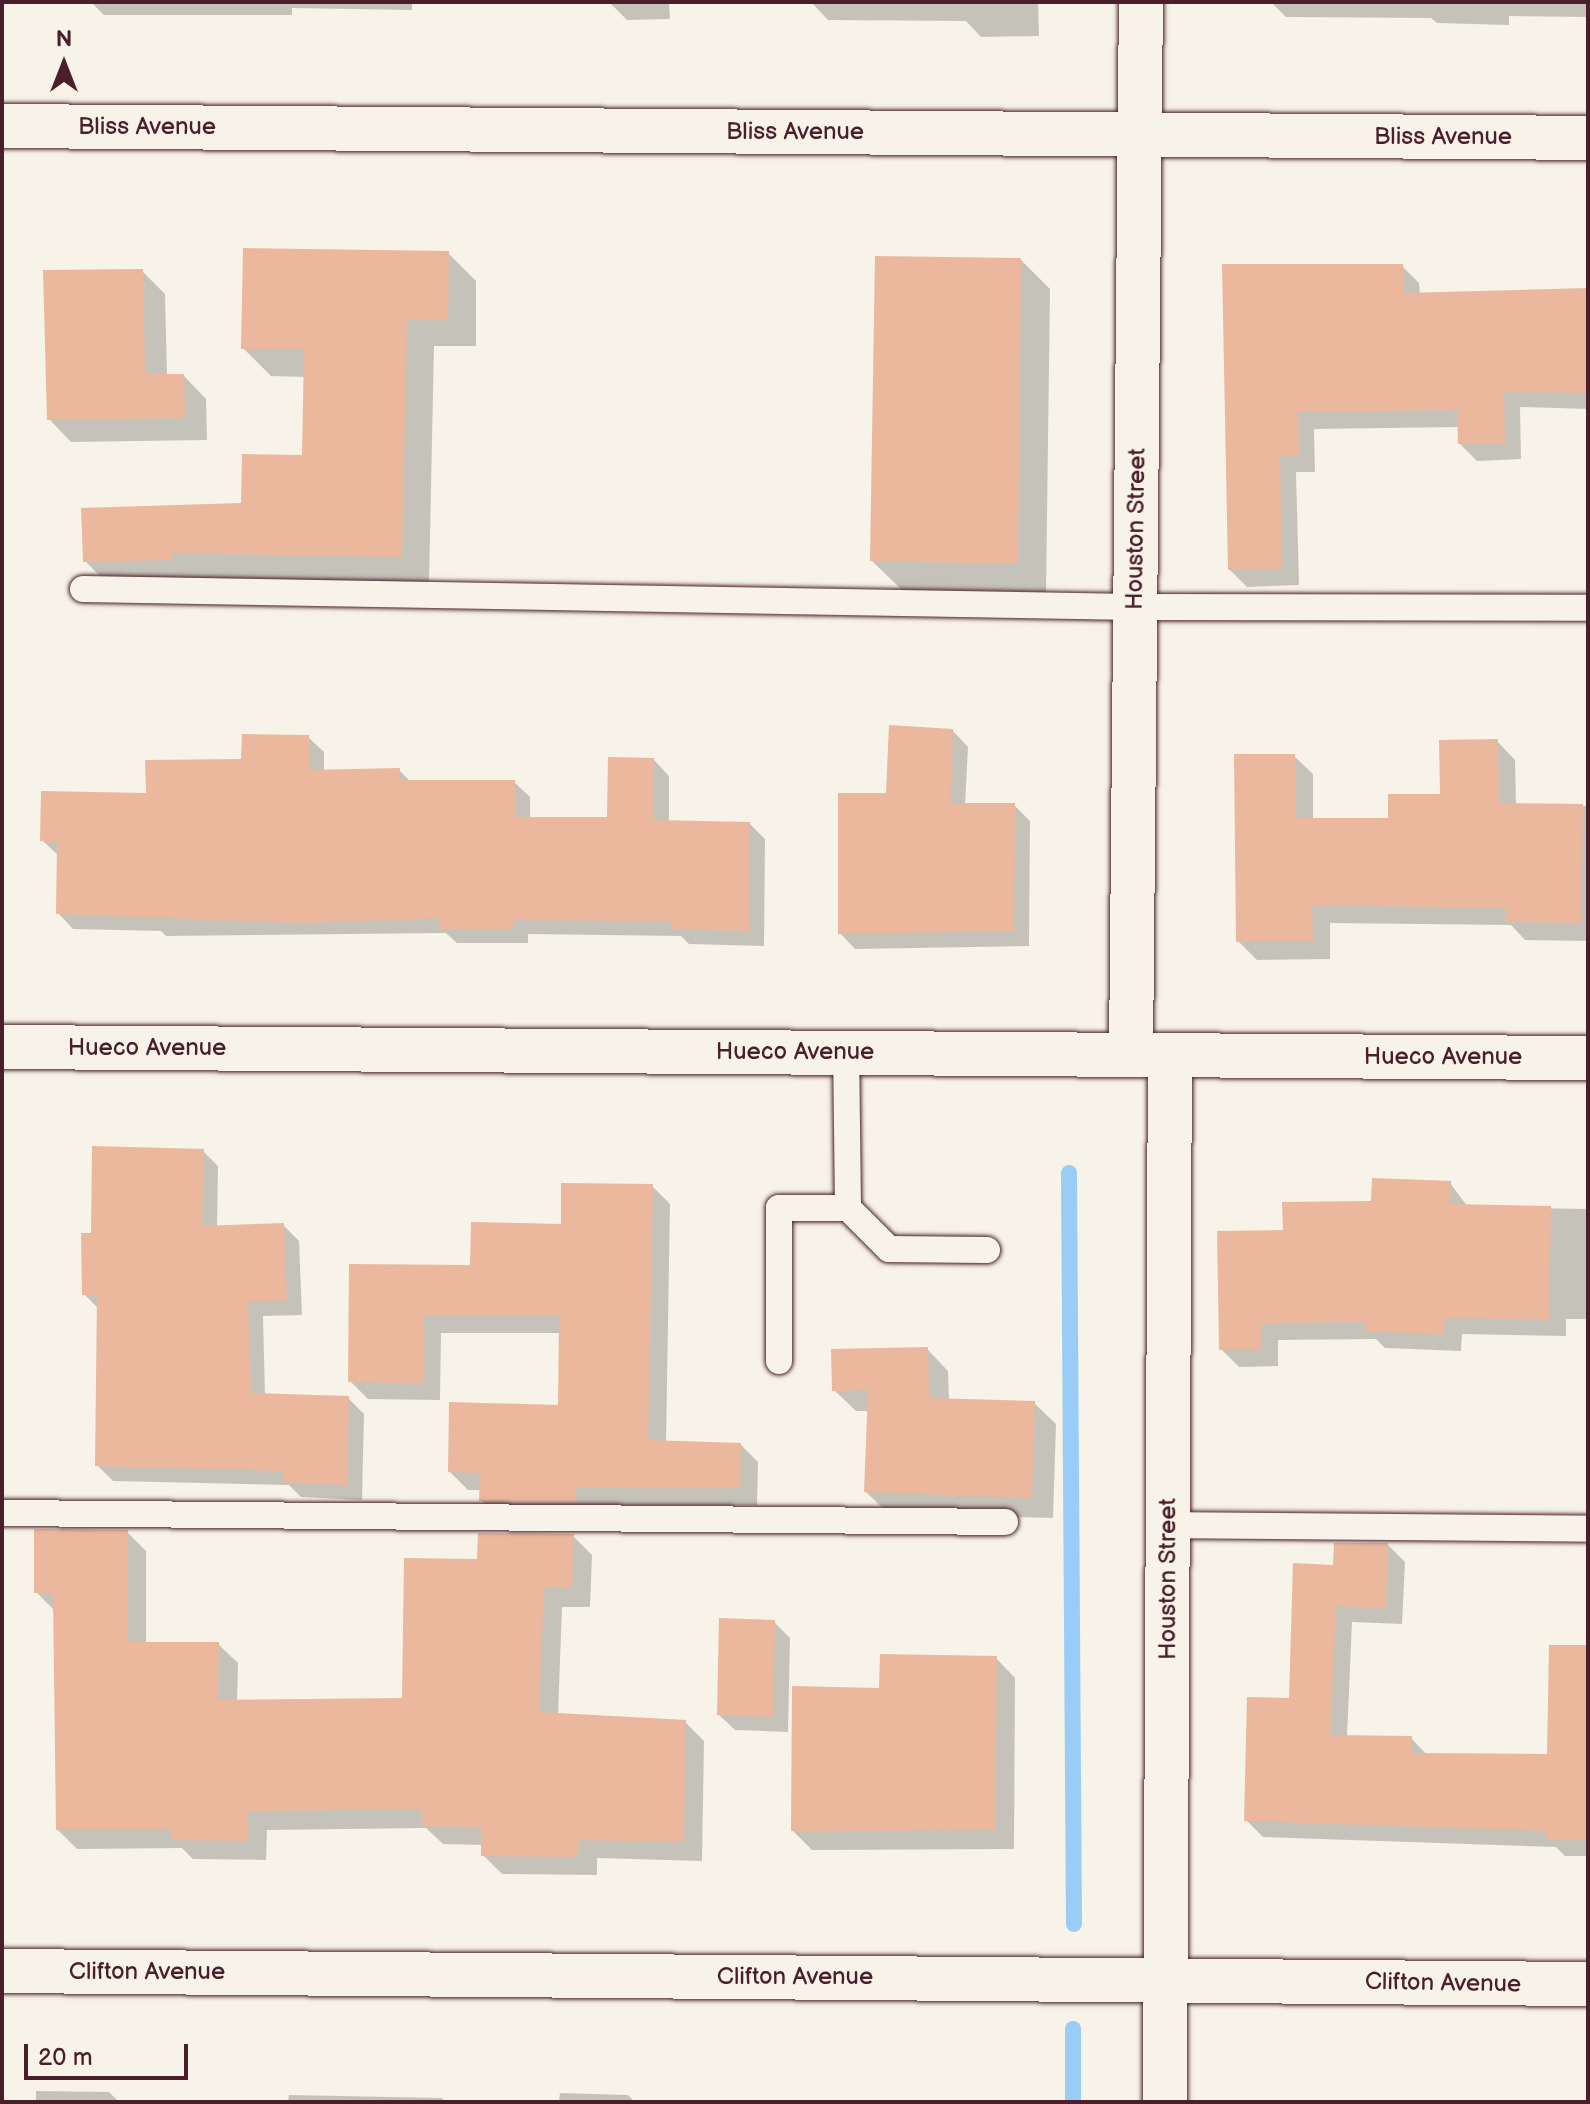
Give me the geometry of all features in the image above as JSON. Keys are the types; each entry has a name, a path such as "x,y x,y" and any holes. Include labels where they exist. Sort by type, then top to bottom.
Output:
{"street":[{"name":"Houston Street","path":"1141,2 1135,607 1169,1525 1165,2102"},
{"name":"Bliss Avenue","path":"2,126 1588,138"},
{"name":"Hueco Avenue","path":"2,1047 1588,1058"},
{"name":"Clifton Avenue","path":"2,1971 1588,1984"}],"lane":[{"path":"83,589 1135,607 1588,608"},
{"path":"846,1053 848,1208 889,1249 987,1250"},
{"path":"779,1361 779,1208 848,1208"},
{"path":"2,1513 1005,1522"},
{"path":"1169,1525 1588,1529"}],"building":[{"path":"243,248 449,251 448,319 407,319 402,557 172,553 172,560 83,562 81,508 241,503 242,454 302,455 304,350 241,349"},
{"path":"875,256 1021,258 1018,564 870,561"},
{"path":"1222,264 1403,264 1404,293 1588,288 1588,393 1504,391 1505,443 1458,444 1457,410 1298,412 1299,455 1280,456 1282,569 1228,570"},
{"path":"143,269 145,374 184,374 185,418 47,420 43,270"},
{"path":"889,725 953,729 950,803 1015,803 1014,931 838,934 838,793 886,793"},
{"path":"242,734 309,735 309,770 400,768 400,780 515,780 515,817 607,817 608,757 654,758 654,820 750,822 749,931 671,929 672,922 514,919 513,929 439,929 439,918 307,923 56,914 57,842 40,841 41,791 146,793 145,760 241,759"},
{"path":"1498,739 1499,803 1583,804 1581,923 1505,922 1505,908 1312,905 1313,941 1236,942 1234,754 1295,754 1295,818 1388,818 1388,794 1440,794 1439,740"},
{"path":"92,1146 204,1149 202,1226 284,1223 287,1300 248,1302 251,1393 349,1396 347,1485 283,1482 284,1471 95,1466 97,1295 82,1295 81,1233 91,1233"},
{"path":"1372,1178 1451,1181 1450,1204 1551,1206 1549,1319 1445,1318 1444,1335 1365,1331 1366,1322 1261,1323 1261,1349 1219,1350 1217,1231 1283,1230 1282,1202 1371,1201"},
{"path":"561,1183 653,1184 648,1440 741,1443 740,1488 575,1488 575,1502 479,1501 480,1473 448,1472 449,1402 558,1405 559,1316 424,1316 423,1383 348,1382 349,1264 470,1265 471,1222 561,1224"},
{"path":"928,1347 929,1398 1035,1401 1032,1498 864,1492 868,1390 832,1391 831,1349"},
{"path":"34,1529 128,1530 128,1642 219,1642 218,1700 402,1698 404,1558 477,1559 478,1533 574,1534 572,1588 544,1588 539,1712 686,1720 684,1842 579,1840 578,1857 481,1856 481,1827 421,1826 421,1809 248,1811 248,1841 172,1840 172,1829 56,1830 53,1593 34,1593"},
{"path":"1334,1543 1388,1543 1386,1608 1336,1606 1330,1735 1412,1736 1411,1753 1547,1754 1549,1645 1588,1645 1588,1840 1546,1840 1546,1831 1244,1821 1247,1697 1289,1698 1293,1563 1333,1565"},
{"path":"719,1618 775,1620 773,1717 717,1715"},
{"path":"880,1654 997,1656 995,1830 791,1831 792,1686 879,1688"}],"waterway":[{"path":"1069,1173 1074,1924"},
{"path":"1073,2029 1073,2102"}]}
